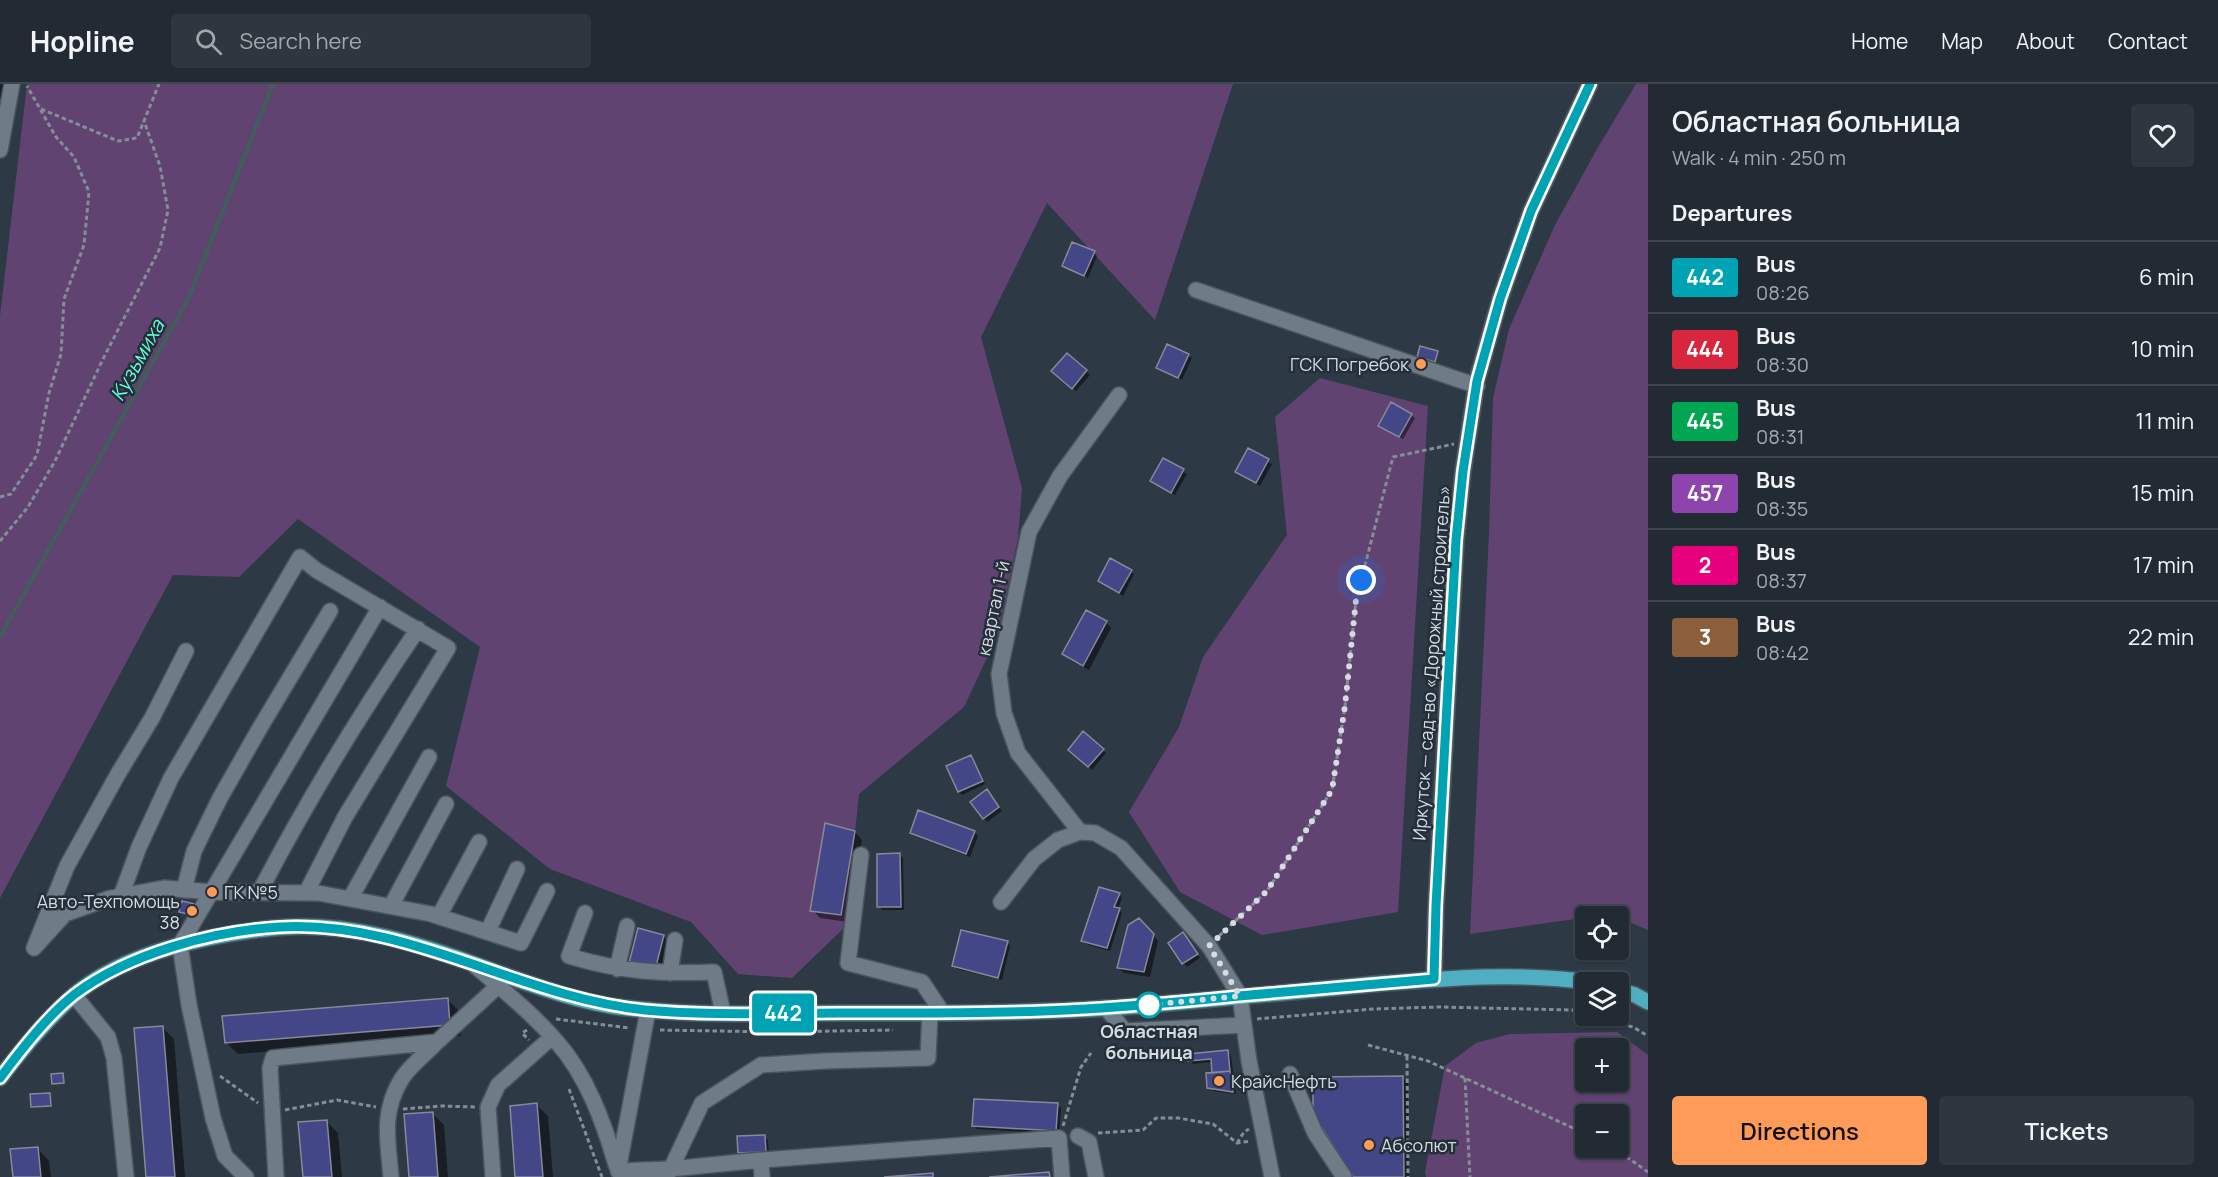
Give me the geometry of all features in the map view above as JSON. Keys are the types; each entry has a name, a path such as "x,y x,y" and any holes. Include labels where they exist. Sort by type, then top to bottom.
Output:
{"main road":[{"path":"0,1078 30,1040 74,995 120,966 180,945 234,933 279,927 325,927 372,934 418,945 568,996 606,1005 648,1010 723,1013 936,1013 1106,1008 1501,975 1575,980"},
{"path":"1629,993 1648,1002"}],"street":[{"path":"0,150 19,84"},
{"name":"Иркутск — сад-во «Дорожный строитель»","path":"1434,979 1436,894 1456,540 1477,386 1500,299 1531,211 1590,84"},
{"path":"1196,290 1477,386"},
{"name":"квартал 1-й","path":"1080,832 1018,753 1004,713 999,674 1029,532 1060,476 1119,395"},
{"path":"121,896 138,847 171,778 300,557 316,570 448,648 345,817 306,893"},
{"path":"246,1177 225,1156 213,1118 189,1005 180,945 380,607"},
{"path":"184,890 194,851 220,798 330,611"},
{"path":"260,891 299,816 418,629"},
{"path":"186,651 152,718 118,774 68,866 34,948 65,914 121,896 164,888 212,892 318,893 439,916 521,943 547,891"},
{"path":"350,899 429,757"},
{"path":"391,906 446,804"},
{"path":"1001,902 1034,859 1058,840 1080,832 1095,833 1120,848 1209,946 1240,996 1248,1022 1272,1177"},
{"path":"439,916 479,842"},
{"path":"668,1173 702,1103 761,1065 928,1058 936,1013 922,982 848,963 861,855"},
{"path":"488,931 517,868"},
{"path":"585,913 569,956 617,969 654,974 714,972 723,1013"},
{"path":"617,969 627,926"},
{"path":"670,973 675,940"},
{"path":"472,963 552,1037 577,1069 600,1115 618,1174"},
{"path":"391,1177 386,1125 388,1110 402,1078 498,986"},
{"path":"74,995 108,1037 114,1058 126,1177"},
{"path":"1106,1008 1125,1031 1248,1022"},
{"path":"618,1174 648,1010"},
{"path":"493,1177 488,1107 492,1097 498,1085 552,1037"},
{"path":"276,1177 270,1068 273,1058 437,1042"},
{"path":"1290,1074 1315,1133 1344,1177"},
{"path":"1078,1136 1089,1142 1096,1177"},
{"path":"618,1174 668,1173 761,1160 1059,1138 1062,1177"},
{"path":"761,1160 762,1177"}],"path":[{"path":"0,497 10,494 37,455 49,393 61,354 64,298 84,245 89,192 74,158 56,137 41,109 19,84"},
{"path":"41,109 118,141 136,138 159,84"},
{"path":"0,541 28,507 55,461 103,359 160,248 168,210 160,166 144,121"},
{"path":"1209,946 1267,891 1332,790 1345,706 1356,600 1393,457 1468,441"},
{"path":"1248,1022 1362,1010 1439,1006 1575,1011"},
{"path":"1629,1026 1648,1036"},
{"path":"522,1033 538,1049"},
{"path":"1368,1045 1428,1061 1575,1129"},
{"path":"1059,1138 1081,1067 1091,1053"},
{"path":"1407,1056 1408,1177"},
{"path":"201,1062 273,1113 337,1100 364,1103 388,1110 442,1106 473,1107"},
{"path":"1465,1078 1470,1177"},
{"path":"568,1086 602,1177"},
{"path":"1078,1136 1143,1130 1156,1118 1178,1118 1213,1124 1237,1143 1264,1136"},
{"path":"1628,1158 1648,1172"}],"shaded area":[{"path":"27,84 1233,84 1155,320 1047,203 981,337 1022,488 1018,538 998,634 964,707 859,794 845,927 792,978 738,974 691,922 550,869 446,786 480,647 298,519 239,577 173,575 0,898 0,316"},
{"path":"1636,84 1648,84 1648,930 1629,922 1629,906 1575,906 1575,919 1470,934 1493,398 1509,329 1555,225"},
{"path":"1320,378 1428,406 1398,912 1262,935 1180,892 1129,812 1179,727 1203,657 1287,535 1275,417"},
{"path":"1617,1032 1625,1038 1575,1038 1575,1092 1629,1092 1629,1041 1648,1055 1648,1177 1426,1177 1425,1172 1445,1066 1476,1043 1510,1034"}],"building":[{"path":"1072,242 1095,251 1084,276 1062,266"},
{"path":"1167,344 1189,354 1178,378 1156,368"},
{"path":"1420,346 1438,351 1435,362 1417,357"},
{"path":"1067,353 1087,370 1072,389 1051,371"},
{"path":"1391,402 1412,414 1399,437 1378,426"},
{"path":"1248,448 1269,459 1256,483 1235,472"},
{"path":"1163,458 1184,469 1171,493 1150,481"},
{"path":"1110,558 1132,570 1119,593 1098,581"},
{"path":"1086,610 1107,621 1083,666 1062,654"},
{"path":"1083,731 1104,749 1088,767 1068,750"},
{"path":"971,755 983,781 958,792 946,766"},
{"path":"987,789 999,807 983,819 970,802"},
{"path":"918,810 975,831 966,854 910,833"},
{"path":"825,823 855,831 841,915 810,911"},
{"path":"900,853 901,907 877,907 877,854"},
{"path":"1099,887 1120,893 1114,907 1120,908 1107,948 1081,941"},
{"path":"182,901 195,904 192,915 179,912"},
{"path":"1139,918 1154,934 1144,972 1117,968 1128,925"},
{"path":"638,928 664,935 654,974 628,967"},
{"path":"961,930 1008,941 998,978 952,966"},
{"path":"1183,932 1198,954 1182,964 1168,943"},
{"path":"448,998 450,1025 225,1043 222,1016"},
{"path":"163,1026 175,1177 146,1177 134,1028"},
{"path":"1228,1050 1230,1071 1212,1073 1211,1059 1188,1061 1188,1054"},
{"name":"КрайсНефть","path":"1230,1071 1233,1092 1207,1088 1206,1073"},
{"path":"63,1073 64,1083 52,1084 51,1074"},
{"name":"Абсолют","path":"1403,1076 1404,1177 1353,1177 1313,1114 1313,1077"},
{"path":"50,1093 51,1106 31,1107 30,1094"},
{"path":"974,1099 1058,1103 1056,1131 972,1126"},
{"path":"537,1103 543,1177 515,1177 510,1106"},
{"path":"433,1112 438,1177 409,1177 404,1114"},
{"path":"327,1120 332,1177 303,1177 298,1122"},
{"path":"765,1135 766,1152 738,1153 737,1136"},
{"path":"38,1147 41,1177 13,1177 10,1149"},
{"path":"1049,1172 1050,1177 989,1177"},
{"path":"933,1173 933,1177 884,1177"}],"waterway":[{"name":"Кузьмиха","path":"0,637 189,297 273,84"}],"bus line":[{"name":"442","path":"0,1078 30,1040 74,995 120,966 180,945 234,933 279,927 325,927 372,934 418,945 568,996 606,1005 648,1010 729,1013 1063,1011 1155,1005 1434,979 1456,540 1463,471 1477,381 1500,299 1531,211 1590,84"}],"place":[{"name":"ГСК Погребок","path":"1421,364"},
{"name":"ГК №5","path":"212,892"},
{"name":"Авто-Техпомощь 38","path":"192,911"},
{"name":"Областная больница","path":"1149,1005"},
{"name":"КрайсНефть","path":"1219,1081"},
{"name":"Абсолют","path":"1369,1145"}],"route":[{"path":"1149,1005 1240,996 1231,978 1209,946 1267,891 1332,790 1345,706 1356,600 1361,580"}]}
